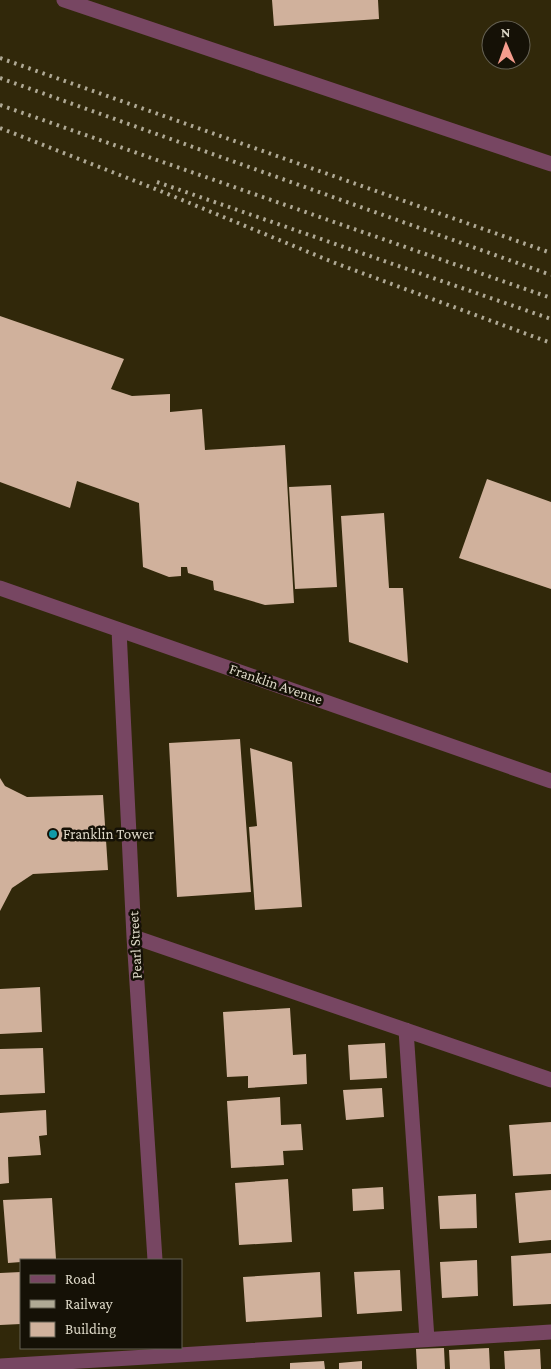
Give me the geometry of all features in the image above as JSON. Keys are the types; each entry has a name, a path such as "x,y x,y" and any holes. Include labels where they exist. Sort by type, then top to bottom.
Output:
{"street":[{"path":"64,0 551,164"},
{"name":"Franklin Avenue","path":"0,588 551,781"},
{"name":"Pearl Street","path":"119,630 134,937 155,1259"},
{"path":"134,937 551,1080"},
{"path":"406,1030 427,1340"},
{"path":"0,1366 162,1358 551,1332"}],"building":[{"path":"272,0 378,0 379,19 274,26"},
{"path":"0,316 124,359 111,389 132,396 170,394 170,412 202,409 205,450 285,445 294,603 265,605 214,590 213,581 188,573 187,567 181,567 181,576 169,577 143,567 139,503 77,481 70,508 0,482"},
{"path":"487,479 551,502 551,589 459,558"},
{"path":"331,485 337,587 295,589 289,487"},
{"path":"384,513 389,588 403,588 408,663 349,642 341,516"},
{"path":"240,739 251,892 177,897 169,743"},
{"path":"250,748 292,762 302,907 255,910 249,827 257,826"},
{"name":"Franklin Tower","path":"0,778 5,786 27,797 103,795 108,870 33,874 12,888 0,911"},
{"path":"40,987 42,1032 0,1034 0,989"},
{"path":"290,1008 293,1055 306,1054 307,1084 248,1088 248,1076 227,1077 223,1012"},
{"path":"385,1043 387,1078 350,1080 348,1045"},
{"path":"43,1048 45,1093 0,1095 0,1049"},
{"path":"382,1088 384,1117 346,1120 343,1090"},
{"path":"280,1097 281,1125 301,1124 303,1150 283,1151 284,1165 231,1168 227,1101"},
{"path":"46,1110 47,1135 39,1136 41,1155 8,1157 9,1183 0,1184 0,1113"},
{"path":"551,1122 551,1174 513,1176 509,1125"},
{"path":"288,1179 292,1242 239,1245 235,1183"},
{"path":"383,1187 384,1209 353,1211 352,1189"},
{"path":"551,1190 551,1240 519,1243 515,1193"},
{"path":"476,1194 477,1228 440,1229 438,1196"},
{"path":"52,1198 56,1259 20,1259 20,1262 8,1263 3,1200"},
{"path":"551,1253 551,1304 513,1306 511,1256"},
{"path":"477,1260 478,1296 442,1298 440,1262"},
{"path":"400,1270 402,1311 357,1314 354,1272"},
{"path":"20,1272 20,1324 0,1325 0,1273"},
{"path":"320,1272 322,1317 246,1322 243,1277"},
{"path":"444,1348 445,1369 417,1369 416,1349"},
{"path":"489,1348 490,1369 450,1369 449,1350"},
{"path":"540,1349 541,1369 505,1369 504,1351"},
{"path":"324,1361 325,1369 290,1369 290,1363"},
{"path":"362,1361 362,1369 339,1369 339,1363"}],"railway":[{"path":"0,58 551,253"},
{"path":"0,78 551,275"},
{"path":"0,105 551,298"},
{"path":"0,128 158,190 335,263 551,343"},
{"path":"157,182 551,319"}],"place":[{"name":"Franklin Tower","path":"53,834"}]}
